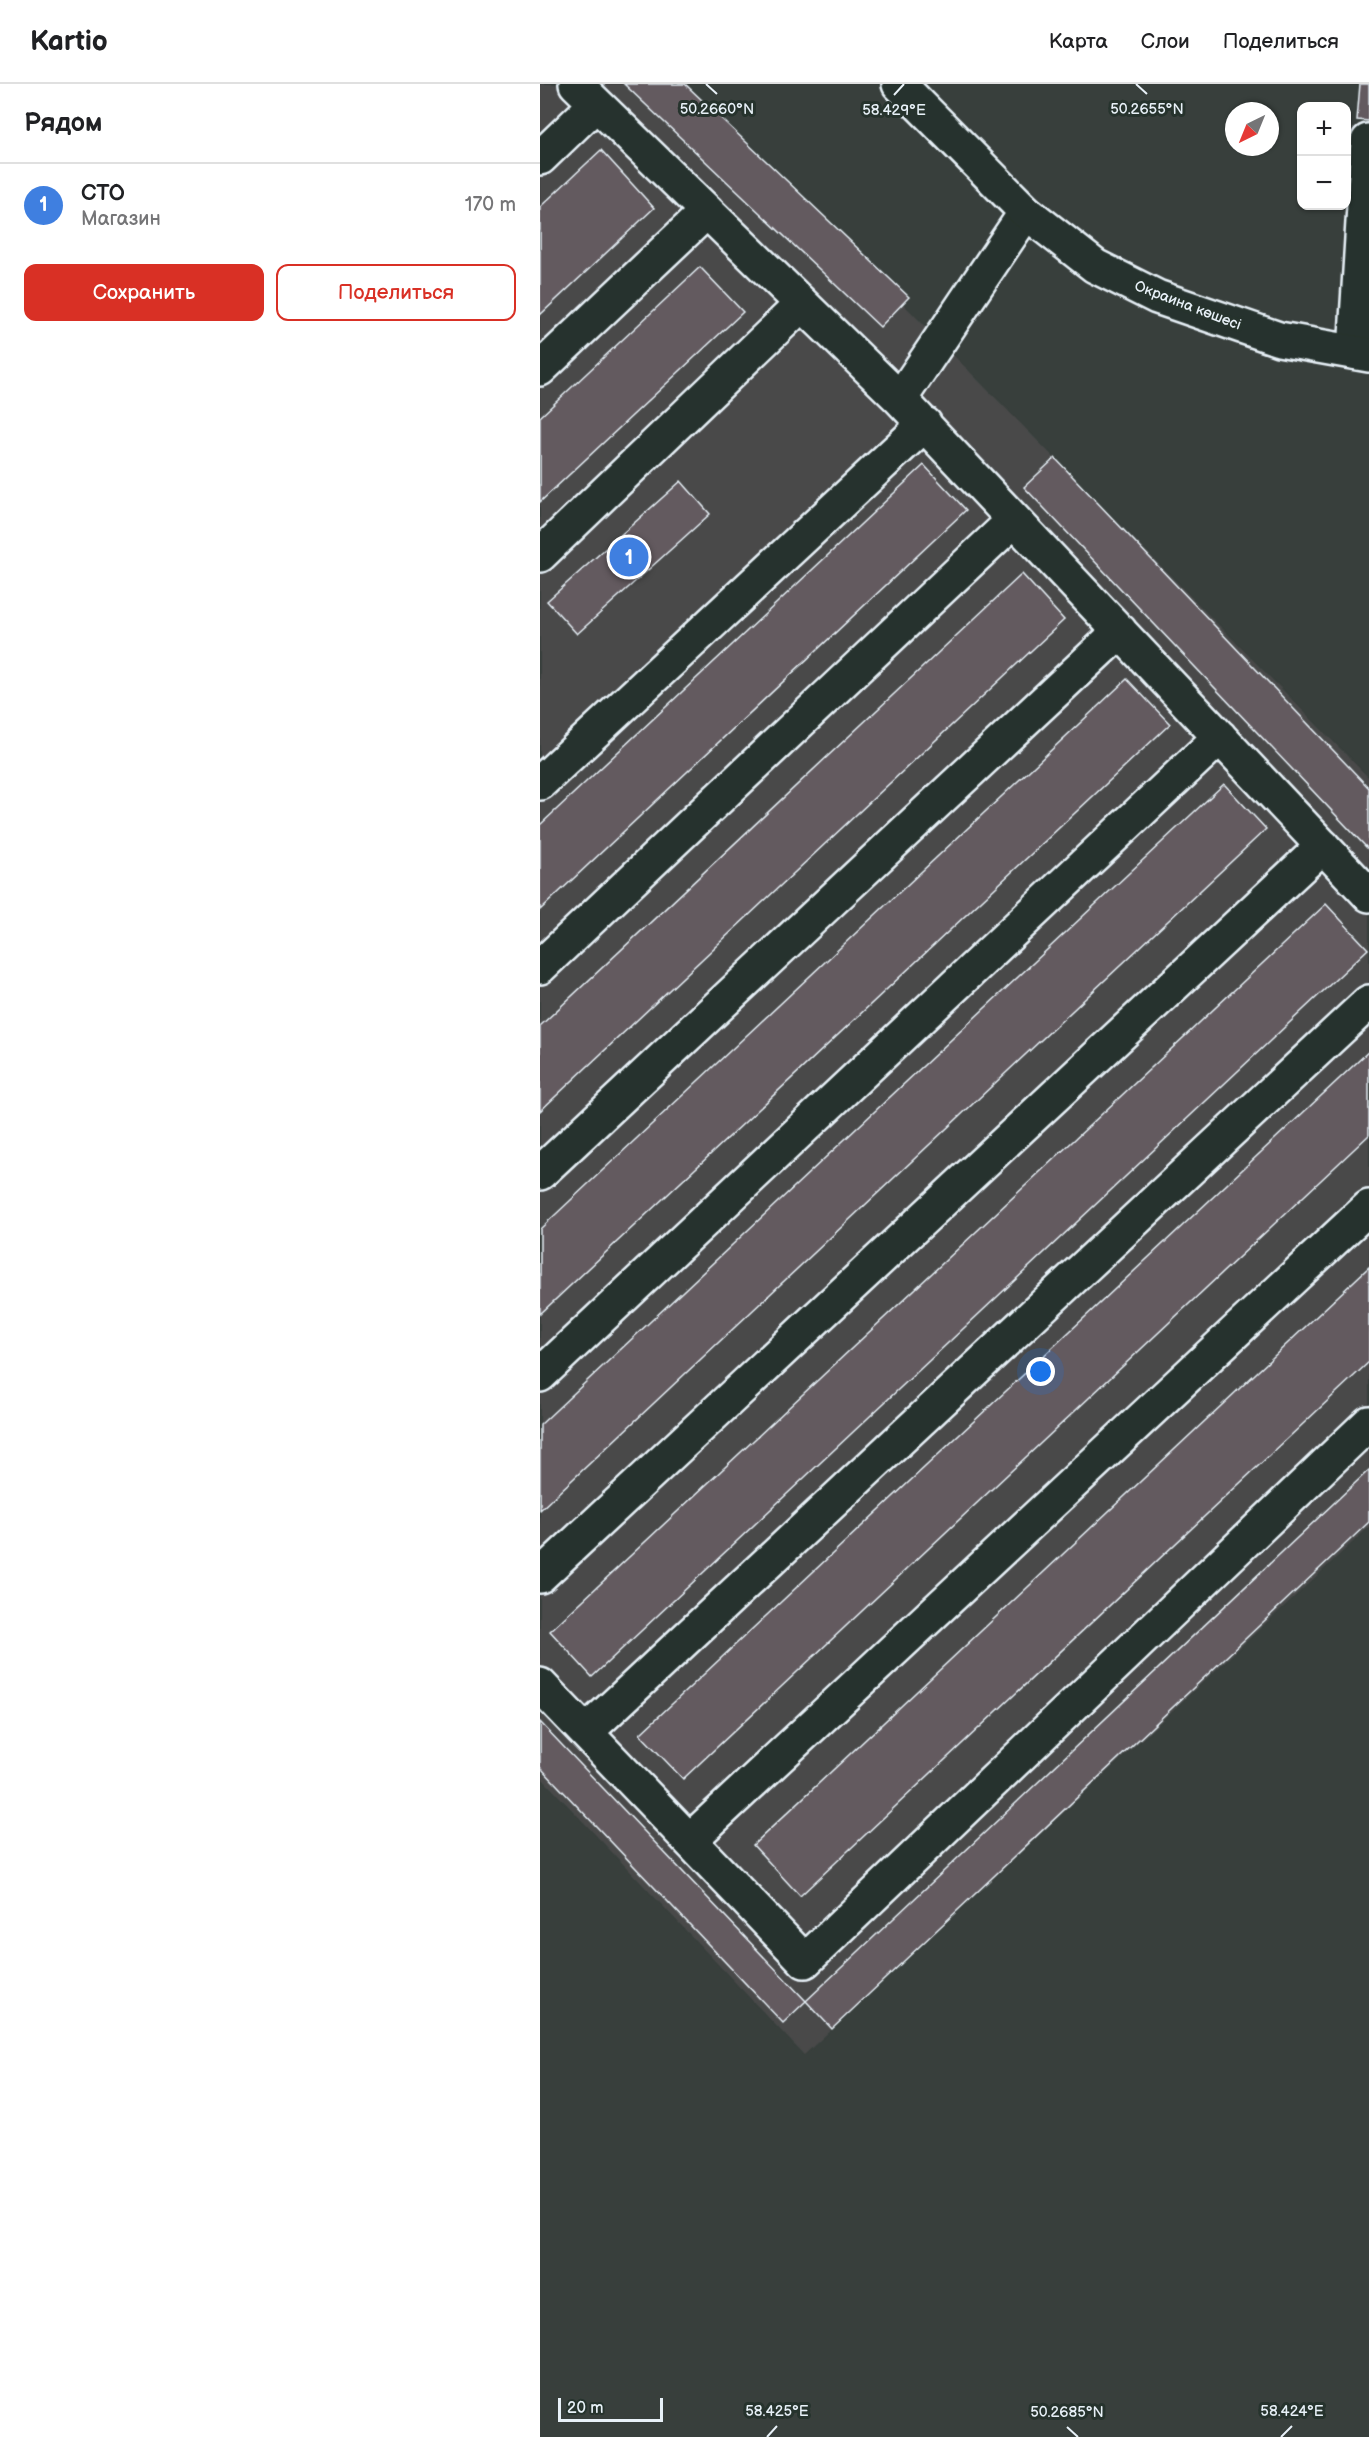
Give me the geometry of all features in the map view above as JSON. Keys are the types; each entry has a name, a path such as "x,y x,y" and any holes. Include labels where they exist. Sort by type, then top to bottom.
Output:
{"main road":[{"name":"Окраина көшесі","path":"899,84 1026,212 1095,266 1157,297 1279,339 1362,354"},
{"path":"540,158 586,94 925,424 1369,895"},
{"path":"1362,354 1368,141"},
{"path":"540,369 706,211"},
{"path":"900,399 1026,212"},
{"path":"540,555 802,304"},
{"path":"540,783 925,424"},
{"path":"540,967 1014,520"},
{"path":"540,1173 1120,632"},
{"path":"540,1375 1220,737"},
{"path":"540,1576 1323,846"},
{"path":"586,1732 1369,1002"},
{"path":"690,1840 1369,1207"},
{"path":"540,1684 805,1960 1369,1423"}],"shaded area":[{"path":"540,84 687,84 1369,778 1369,1527 804,2055 540,1776"}],"building":[{"path":"624,84 685,84 909,297 880,327"},
{"path":"1360,84 1369,84 1369,121 1357,120"},
{"path":"601,150 654,208 540,315 540,207"},
{"path":"700,267 743,312 540,502 540,417"},
{"path":"1055,458 1369,788 1369,850 1024,487"},
{"path":"924,465 966,510 540,910 540,825"},
{"path":"681,481 710,514 577,634 547,601"},
{"path":"1022,574 1064,620 540,1111 540,1026"},
{"path":"1127,679 1170,724 540,1314 540,1229"},
{"path":"1224,784 1266,829 540,1510 540,1425"},
{"path":"1326,904 1368,949 592,1677 550,1631"},
{"path":"1369,1051 1369,1135 683,1779 640,1734"},
{"path":"1369,1267 1369,1362 800,1896 753,1845"},
{"path":"1369,1470 1369,1522 832,2029 806,2001"},
{"path":"540,1722 806,2001 783,2023 540,1767"}],"place":[{"name":"СТО","path":"629,557"}]}
